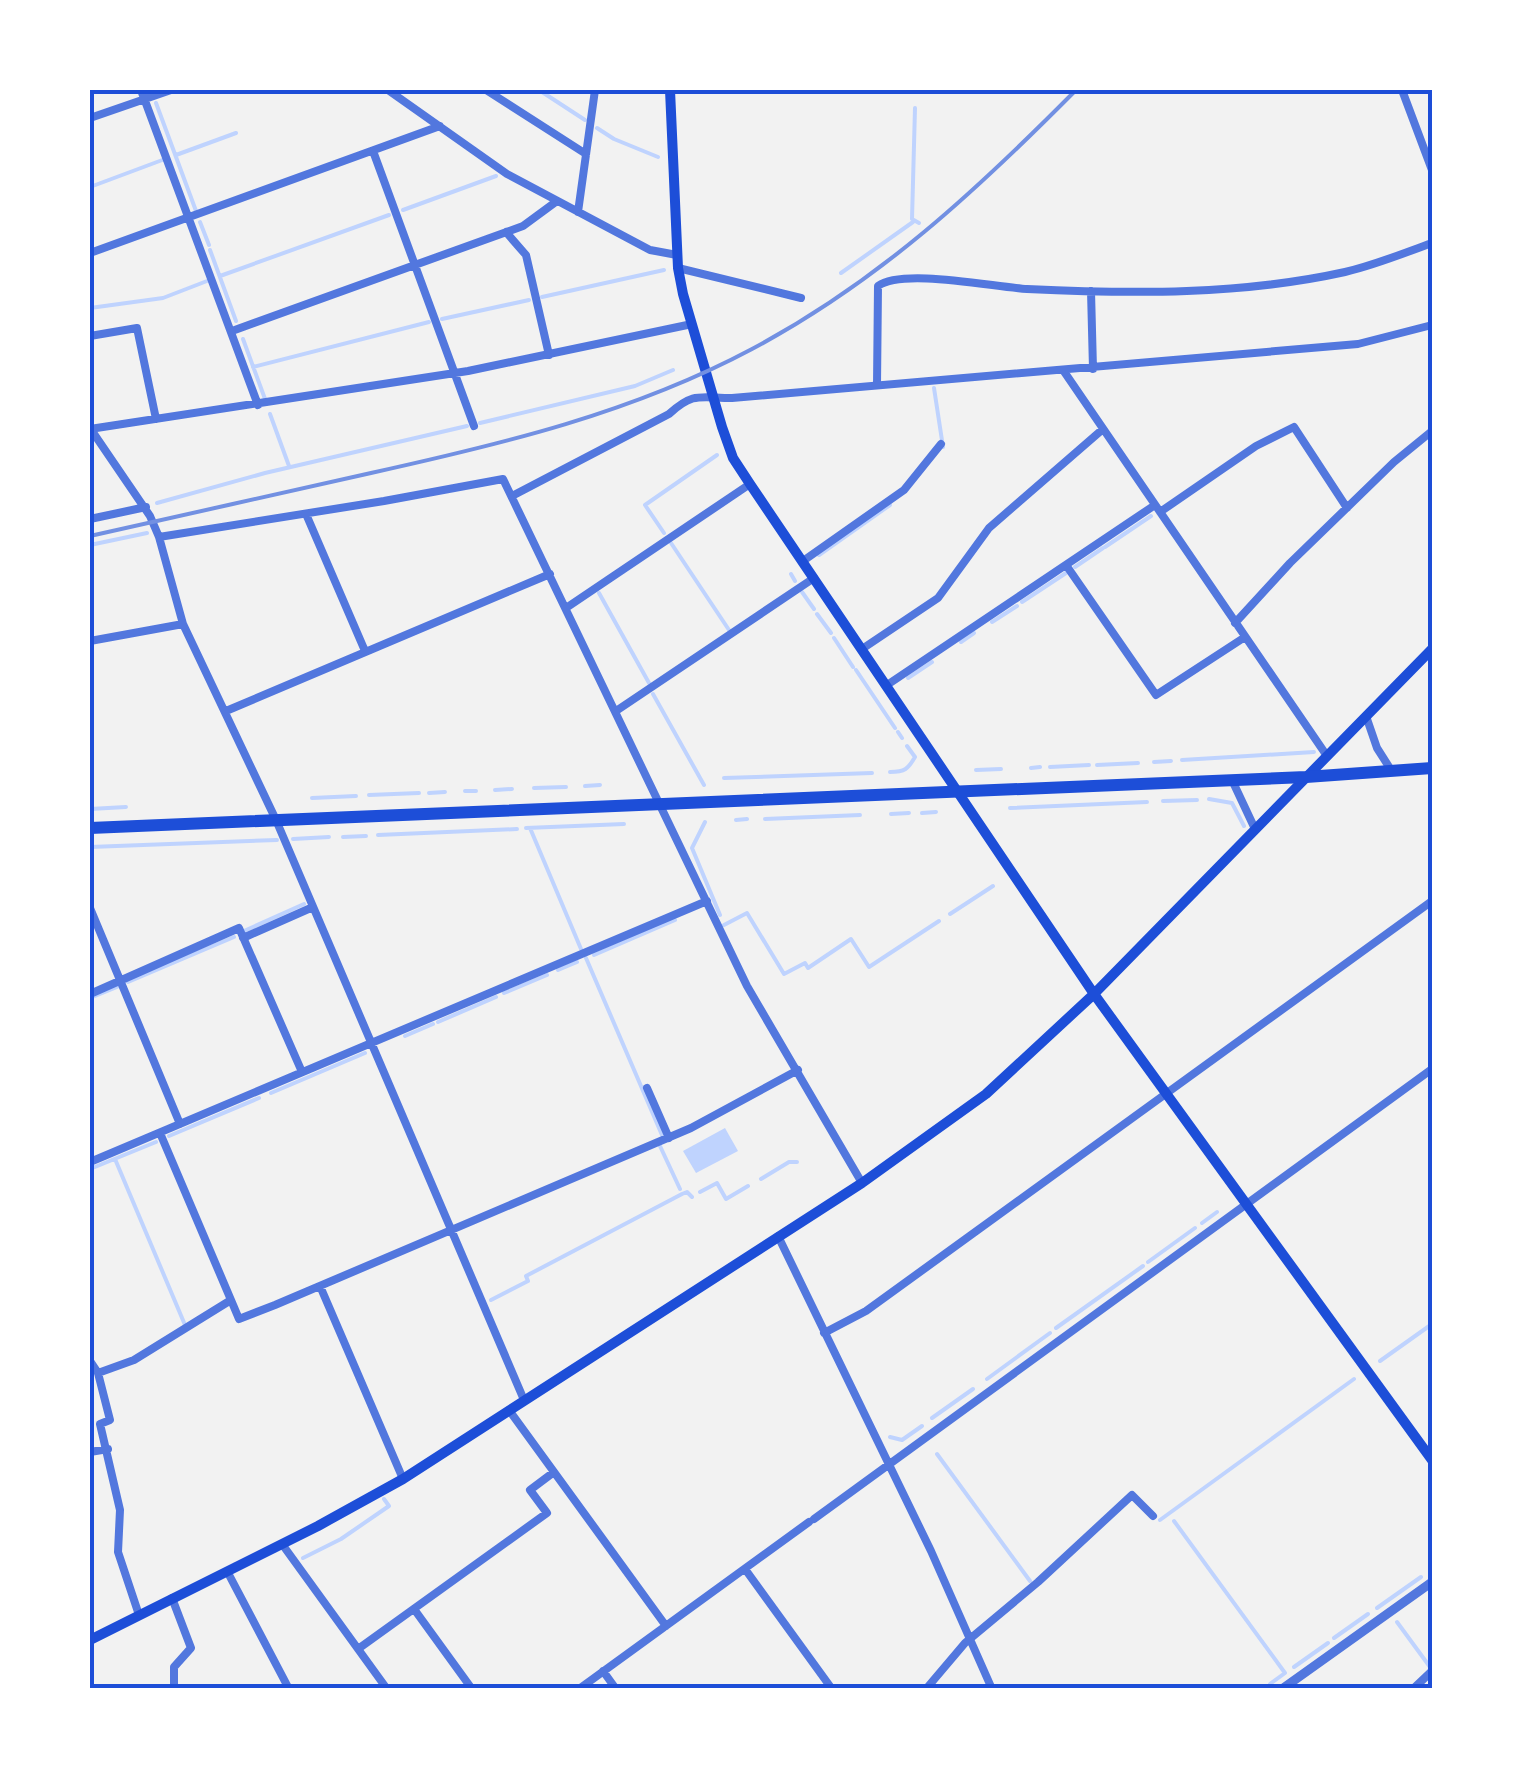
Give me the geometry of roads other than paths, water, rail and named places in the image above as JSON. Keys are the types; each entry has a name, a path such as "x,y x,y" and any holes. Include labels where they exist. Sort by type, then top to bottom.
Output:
{"highway":[{"path":"90,828 1306,777 1432,768"}],"main road":[{"path":"670,90 678,268 733,458 1094,994 1432,1460"},
{"path":"90,1640 402,1479 862,1182 986,1094 1094,994 1432,649"}],"street":[{"path":"90,118 143,94 171,90"},
{"path":"388,90 507,174 650,250 677,256"},
{"path":"486,90 586,154"},
{"path":"578,212 595,90"},
{"path":"1402,90 1432,170"},
{"path":"143,94 258,405"},
{"path":"90,253 440,126"},
{"path":"373,151 474,426"},
{"path":"232,331 522,226 557,201"},
{"path":"506,232 526,255 550,355"},
{"path":"877,386 878,286 888,279 1091,291 1189,292 1347,272 1432,243"},
{"path":"678,268 802,298"},
{"path":"1091,291 1093,368"},
{"path":"524,1400 276,820 183,624 160,536 146,507 90,429 454,373 692,324"},
{"path":"512,496 669,414 697,395 714,398 877,386 1358,344 1432,325"},
{"path":"90,336 137,328 156,419"},
{"path":"1063,370 1327,756"},
{"path":"887,685 1066,565 1256,446 1294,427 1347,508"},
{"path":"862,649 938,598 989,528 1103,429"},
{"path":"1236,622 1347,508 1432,430"},
{"path":"802,561 904,490 941,444"},
{"path":"160,536 503,479 747,986 862,1182"},
{"path":"566,608 750,484"},
{"path":"90,519 146,507"},
{"path":"306,514 364,651"},
{"path":"1066,565 1156,695 1245,636"},
{"path":"226,711 550,574"},
{"path":"616,711 814,578"},
{"path":"90,641 183,624"},
{"path":"1366,716 1376,748 1391,770"},
{"path":"1232,780 1255,829"},
{"path":"90,1162 706,901"},
{"path":"824,1332 866,1311 1432,901"},
{"path":"243,938 313,907"},
{"path":"90,908 180,1124"},
{"path":"90,994 239,928 302,1072"},
{"path":"579,1689 1432,1069"},
{"path":"160,1133 239,1319 668,1138 798,1070"},
{"path":"647,1088 668,1138"},
{"path":"778,1236 931,1551 992,1689"},
{"path":"320,1286 402,1479"},
{"path":"98,1373 134,1360 231,1300"},
{"path":"90,1361 98,1373 110,1420 100,1424 120,1510 118,1552 139,1615"},
{"path":"509,1410 666,1626"},
{"path":"90,1452 108,1449"},
{"path":"358,1649 547,1513 530,1490 554,1472"},
{"path":"926,1689 970,1641 1132,1495 1153,1516"},
{"path":"282,1544 386,1689"},
{"path":"745,1568 832,1689"},
{"path":"227,1571 290,1689"},
{"path":"1282,1689 1432,1582"},
{"path":"172,1598 191,1648 174,1667 174,1689"},
{"path":"414,1609 472,1689"},
{"path":"604,1671 616,1689"},
{"path":"1413,1689 1432,1671"}],"water":[{"path":"725,1128 738,1151 696,1173 683,1151"}],"waterway":[{"path":"539,90 585,120"},
{"path":"156,103 196,211"},
{"path":"915,108 912,219 919,223"},
{"path":"597,128 658,157"},
{"path":"176,155 236,133"},
{"path":"90,187 165,159"},
{"path":"403,210 496,176"},
{"path":"220,276 389,215"},
{"path":"200,222 209,245"},
{"path":"841,273 913,222"},
{"path":"210,250 236,321"},
{"path":"542,297 664,270"},
{"path":"90,308 163,298 207,281"},
{"path":"442,319 529,300"},
{"path":"253,367 429,322"},
{"path":"243,339 265,399"},
{"path":"480,423 635,386 673,370"},
{"path":"934,388 943,447"},
{"path":"270,414 289,466"},
{"path":"157,503 265,473 467,426"},
{"path":"664,533 645,505 717,455"},
{"path":"819,555 890,505"},
{"path":"1105,547 1151,516"},
{"path":"90,545 147,533"},
{"path":"671,543 729,630"},
{"path":"1075,567 1103,548"},
{"path":"1022,602 1066,573"},
{"path":"791,574 795,581"},
{"path":"802,592 814,609"},
{"path":"599,593 649,683"},
{"path":"992,622 1017,606"},
{"path":"817,614 831,633"},
{"path":"961,642 974,633"},
{"path":"834,638 853,667"},
{"path":"908,678 932,662"},
{"path":"856,670 895,728"},
{"path":"653,694 704,785"},
{"path":"898,732 902,738"},
{"path":"890,772 903,770 913,761 915,757 907,746"},
{"path":"1182,760 1314,752"},
{"path":"1154,762 1171,761"},
{"path":"1097,765 1138,763"},
{"path":"1050,767 1089,765"},
{"path":"1031,768 1040,767"},
{"path":"976,770 1001,769"},
{"path":"724,778 872,773"},
{"path":"585,786 600,785"},
{"path":"534,788 566,787"},
{"path":"495,790 512,789"},
{"path":"465,791 476,791"},
{"path":"429,793 445,792"},
{"path":"369,795 419,793"},
{"path":"312,798 356,796"},
{"path":"1209,799 1232,803 1244,826"},
{"path":"1163,801 1197,800"},
{"path":"1010,808 1147,802"},
{"path":"90,809 126,807"},
{"path":"922,813 936,812"},
{"path":"891,814 909,813"},
{"path":"765,819 860,815"},
{"path":"736,820 747,819"},
{"path":"705,822 692,848 720,915"},
{"path":"526,828 624,824"},
{"path":"530,828 581,949"},
{"path":"378,835 517,829"},
{"path":"343,837 366,836"},
{"path":"293,839 329,837"},
{"path":"90,847 277,840"},
{"path":"950,914 993,886"},
{"path":"244,931 304,904"},
{"path":"724,925 747,913 784,974 805,963 808,968 851,939 869,967 939,921"},
{"path":"594,955 675,920"},
{"path":"128,982 234,937"},
{"path":"586,958 662,1135"},
{"path":"558,970 577,962"},
{"path":"504,993 547,975"},
{"path":"90,998 117,987"},
{"path":"438,1022 496,997"},
{"path":"405,1036 433,1024"},
{"path":"271,1093 365,1053"},
{"path":"169,1136 259,1098"},
{"path":"90,1169 156,1142"},
{"path":"660,1146 680,1189"},
{"path":"115,1159 185,1325"},
{"path":"761,1179 789,1162 797,1162"},
{"path":"700,1192 717,1183 726,1199 748,1186"},
{"path":"491,1300 528,1281 526,1276 682,1194 687,1192 692,1197"},
{"path":"1202,1223 1217,1212"},
{"path":"1148,1262 1195,1228"},
{"path":"1056,1328 1143,1266"},
{"path":"1380,1361 1432,1324"},
{"path":"987,1379 1050,1333"},
{"path":"1160,1520 1354,1379"},
{"path":"932,1418 973,1389"},
{"path":"890,1437 902,1440 922,1426"},
{"path":"937,1454 1030,1581"},
{"path":"303,1558 341,1539 389,1506 384,1499"},
{"path":"1174,1521 1285,1673 1270,1684"},
{"path":"1377,1608 1421,1577"},
{"path":"1334,1638 1368,1614"},
{"path":"1397,1622 1430,1667"},
{"path":"1294,1667 1328,1643"}],"railway":[{"path":"90,536 517,438 613,409 707,372 798,323 884,264 963,199 1076,90"}]}
